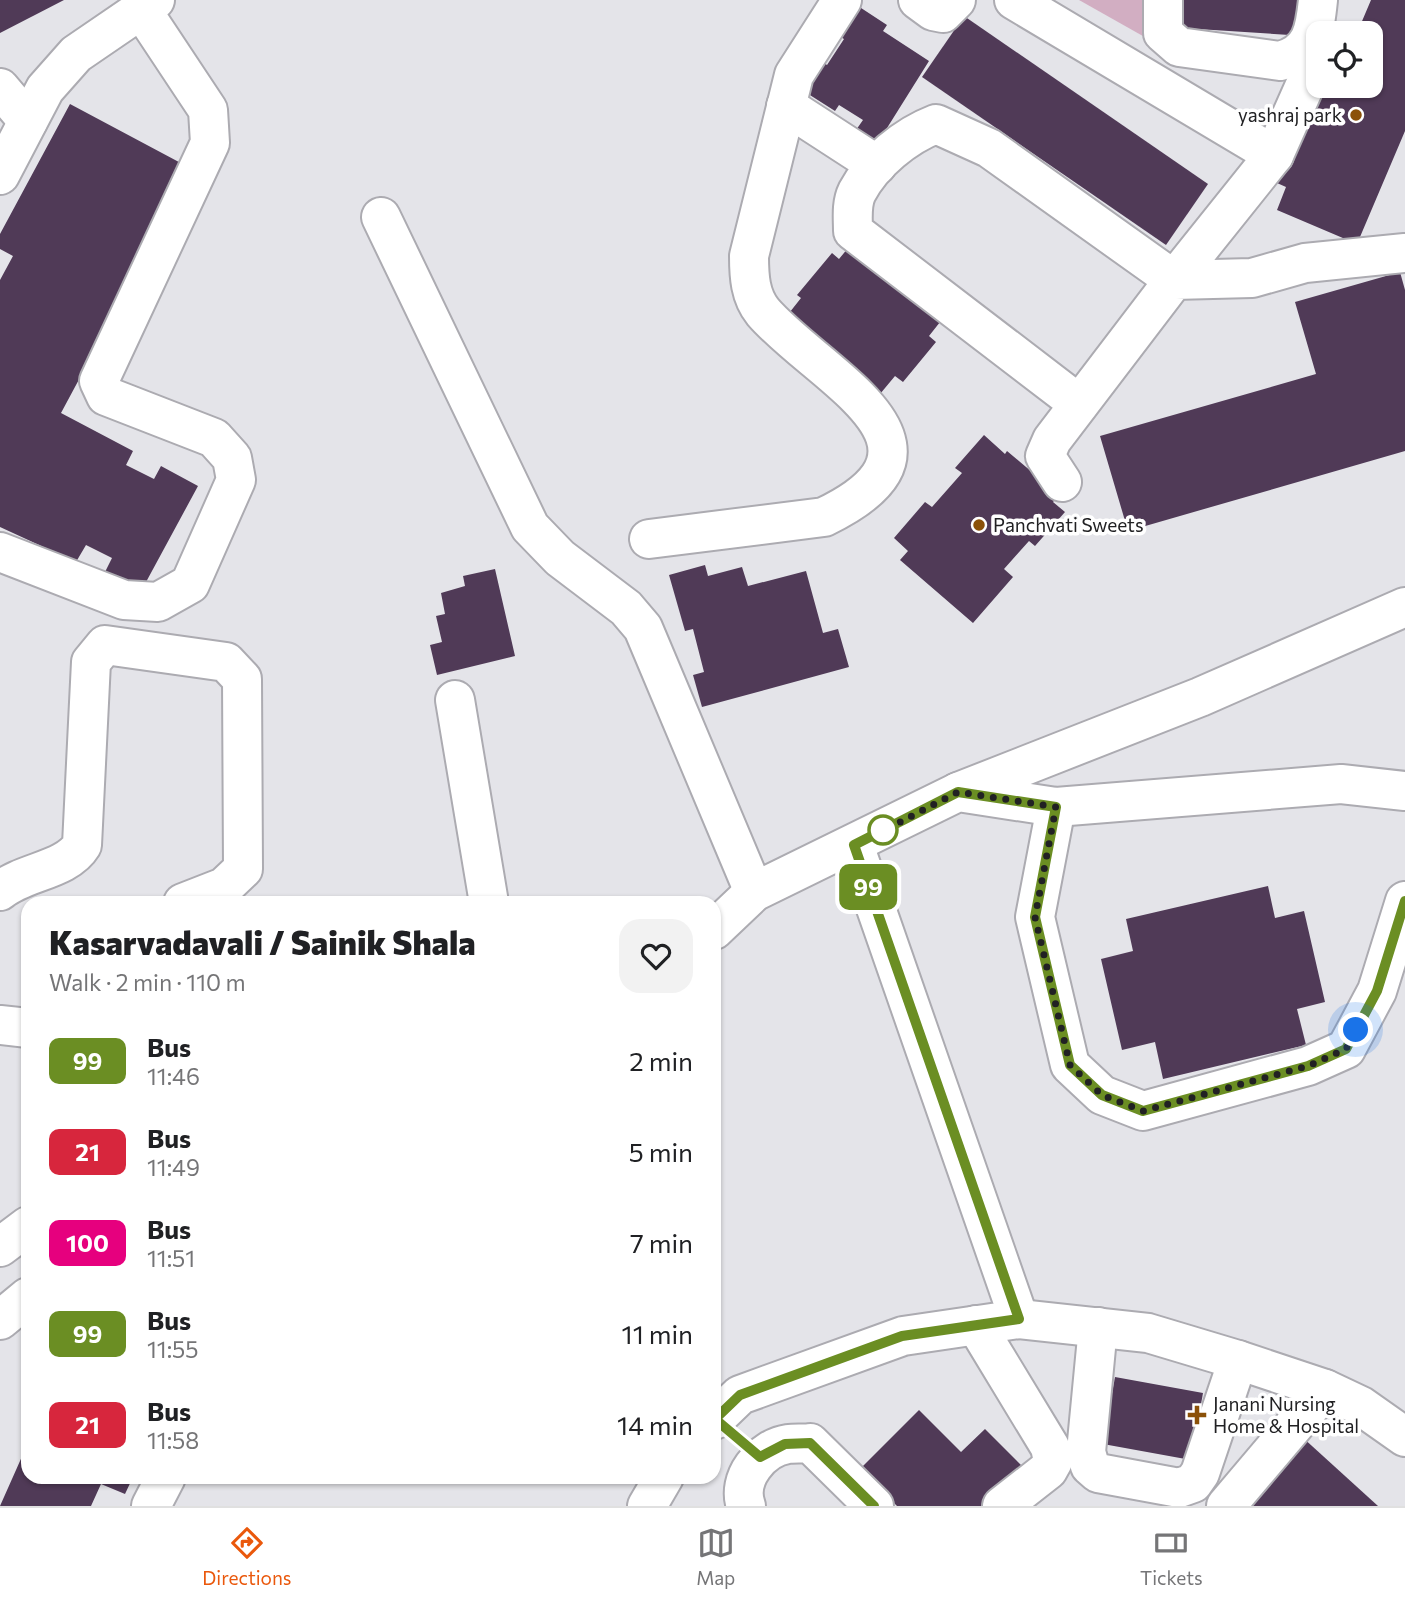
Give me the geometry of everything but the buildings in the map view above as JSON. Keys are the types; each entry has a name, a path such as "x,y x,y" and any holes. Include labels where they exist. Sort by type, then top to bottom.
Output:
{"street":[{"path":"649,539 824,517 843,508 880,478 889,453 883,426 849,389 762,310 749,284 749,256 793,75 842,0"},
{"path":"918,0 933,11 943,13 956,0"},
{"path":"1014,0 1274,155"},
{"path":"1163,0 1163,33 1179,47 1280,61 1295,58 1308,45 1315,28 1318,0"},
{"path":"1335,21 1346,0"},
{"path":"0,176 45,89 75,54 148,5 208,110 209,143 99,381 106,396 214,438 232,458 236,480 190,584 158,602 124,600 0,552"},
{"path":"1062,482 1045,456 1052,440 1274,155 1306,83"},
{"path":"0,88 28,121"},
{"path":"786,106 877,165"},
{"path":"1079,404 853,231 856,194 877,165 913,133 936,124 989,148 1174,280 1252,278 1305,263 1405,253"},
{"path":"381,217 530,527 560,558 626,608 643,628 730,908 958,792 1200,696 1405,607"},
{"path":"0,891 13,880 75,857 82,845 91,662 105,645 226,662 242,679 243,869 223,887 200,896"},
{"path":"455,700 488,896"},
{"path":"958,792 1056,807 1341,784 1405,791"},
{"path":"1056,807 1035,917 1070,1065 1102,1095 1143,1111 1308,1066 1346,1049 1377,991 1405,901"},
{"path":"854,845 1019,1319"},
{"path":"0,1025 21,1027"},
{"path":"0,1320 21,1303"},
{"path":"721,1413 740,1395 902,1336 1019,1319 1149,1333 1238,1360 1325,1389 1361,1406 1405,1437"},
{"path":"976,1325 1050,1447 1053,1461 1048,1471 1002,1506"},
{"path":"1098,1327 1086,1452 1090,1466 1098,1473 1179,1488 1193,1483 1200,1473 1238,1360"},
{"path":"1226,1506 1325,1389"},
{"path":"721,1424 760,1457"},
{"path":"747,1506 743,1498 745,1481 760,1457 785,1444 810,1443 874,1506"},
{"path":"151,1506 162,1484"},
{"path":"648,1506 660,1484"}],"shaded area":[{"path":"1079,0 1174,0 1173,53"}],"bus line":[{"name":"99","path":"721,1413 740,1395 902,1336 1019,1319 854,845 958,792 1056,807 1035,917 1070,1065 1102,1095 1143,1111 1308,1066 1346,1049 1377,991 1405,901"},
{"name":"99","path":"721,1424 760,1457 785,1444 810,1443 873,1502 874,1506"}],"place":[{"name":"yashraj park","path":"1356,115"},
{"name":"Panchvati Sweets","path":"979,525"},
{"name":"Janani Nursing Home & Hospital","path":"1197,1415"}],"route":[{"path":"883,830 875,835 958,792 1056,807 1035,917 1070,1065 1102,1095 1143,1111 1308,1066 1346,1049 1356,1030"}]}
